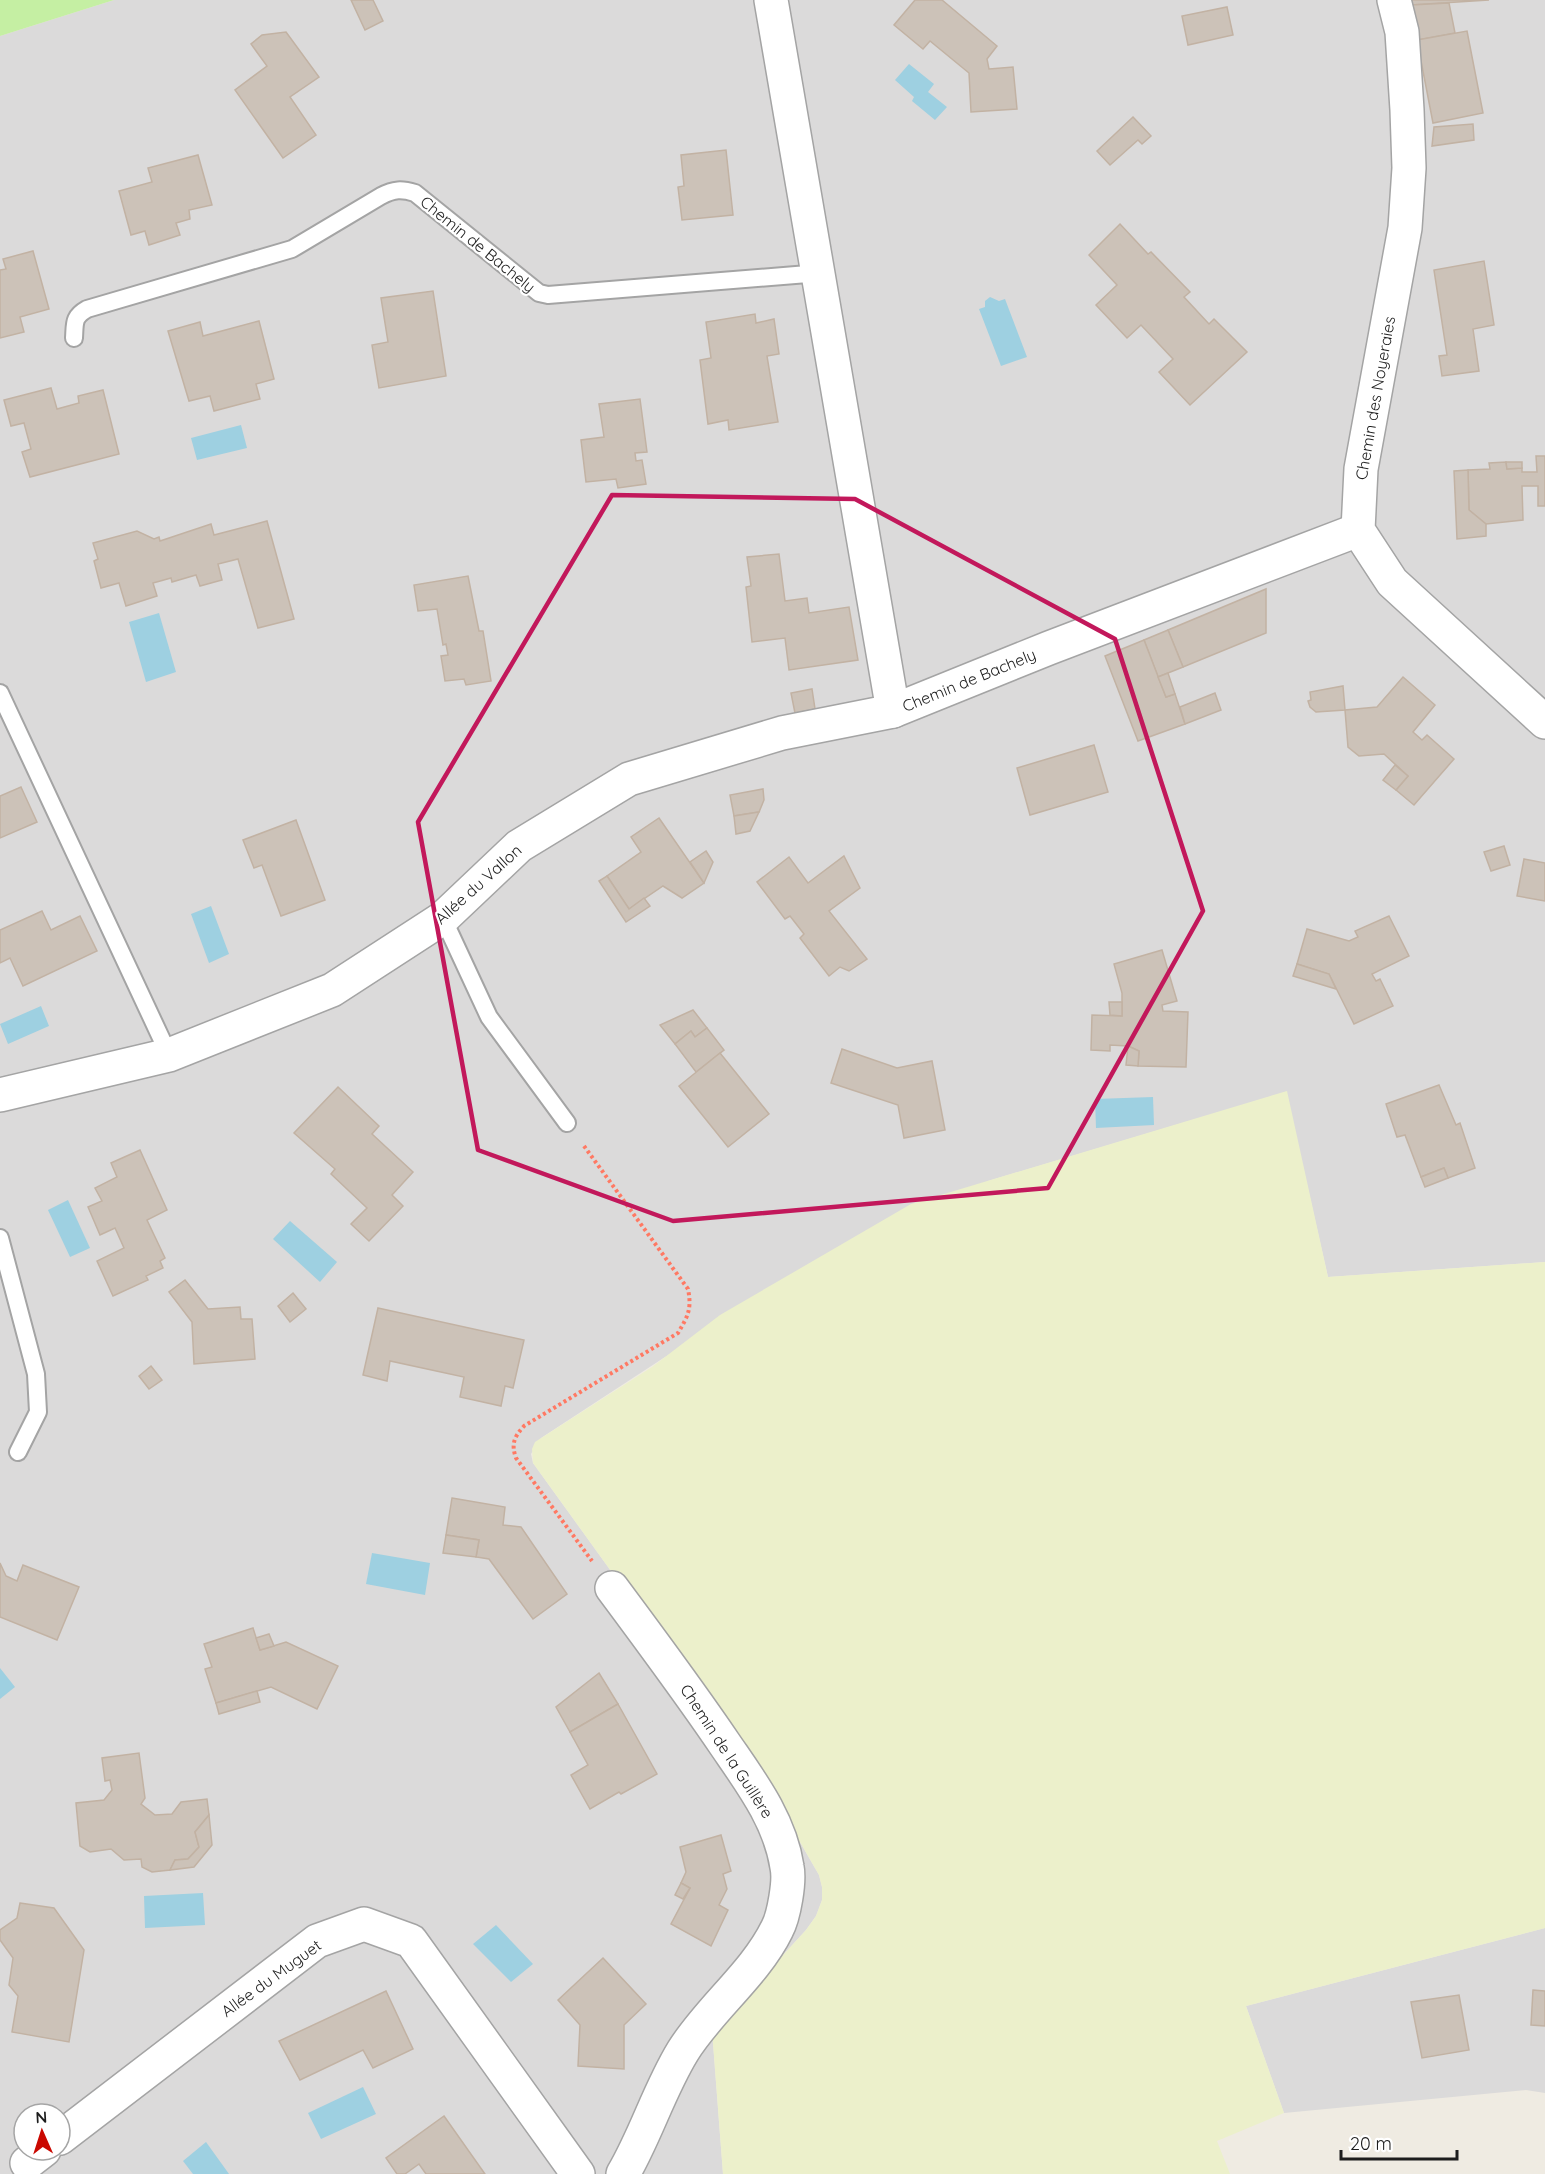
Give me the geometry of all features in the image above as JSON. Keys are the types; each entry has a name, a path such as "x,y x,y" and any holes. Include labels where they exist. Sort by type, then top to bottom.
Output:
{"street":[{"name":"Chemin de Bachely","path":"771,0 893,711 1049,648 1358,530"},
{"name":"Chemin des Noyeraies","path":"1358,530 1361,469 1406,216 1409,168 1407,110 1402,32 1394,0"},
{"path":"1358,530 1392,582 1545,722"},
{"name":"Allée du Vallon","path":"0,1095 169,1054 332,990 443,918 519,846 629,779 782,734 893,711"},
{"name":"Chemin de la Guillère","path":"612,1588 688,1690 756,1789 781,1840 788,1869 785,1901 778,1929 751,1968 683,2051 623,2174"},
{"name":"Allée du Muguet","path":"72,2129 317,1941 364,1924 411,1941 578,2174"}],"lane":[{"name":"Chemin de Bachely","path":"74,338 75,321 78,314 87,309 292,249 381,196 403,189 415,193 539,293 548,295 819,273"},
{"path":"0,693 169,1054"},
{"path":"443,918 489,1017 567,1123"},
{"path":"0,1238 36,1374 38,1412 18,1452"}],"path":[{"path":"567,1123 688,1289 691,1303 687,1318 678,1333 524,1426 515,1436 512,1448 516,1458 612,1588"}],"highlighted area":[{"path":"612,495 855,499 1115,639 1203,911 1048,1188 673,1221 478,1150 418,822"}],"shaded area":[{"path":"114,0 1545,0 1545,1262 1328,1277 1286,1092 988,1181 665,1357 541,1438 531,1454 533,1463 774,1797 819,1875 822,1887 822,1900 816,1916 806,1930 712,2030 723,2174 0,2174 0,36"},
{"path":"1545,1928 1545,2093 1526,2090 1284,2113 1246,2006"}],"green space":[{"path":"0,0 114,0 0,36"},
{"path":"1287,1091 1328,1277 1545,1262 1545,1928 1246,2006 1284,2113 1217,2141 1230,2174 723,2174 712,2030 806,1930 816,1916 822,1900 819,1875 774,1797 533,1463 532,1449 535,1442 652,1367 720,1315 911,1204"}],"water":[{"path":"909,64 934,84 928,92 947,107 935,120 912,101 914,97 895,80"},
{"path":"990,297 999,301 1005,299 1027,357 1001,366 979,309 985,307 985,301"},
{"path":"241,425 247,448 197,460 191,438"},
{"path":"159,613 176,672 146,682 129,622"},
{"path":"211,906 229,954 209,963 191,914"},
{"path":"41,1006 49,1026 8,1044 0,1024"},
{"path":"1153,1097 1154,1125 1096,1128 1095,1099"},
{"path":"68,1200 90,1248 70,1257 48,1210"},
{"path":"290,1221 337,1262 320,1282 273,1239"},
{"path":"372,1553 430,1563 425,1595 366,1584"},
{"path":"0,1668 15,1687 0,1699"},
{"path":"203,1893 205,1925 145,1928 144,1896"},
{"path":"496,1925 533,1964 511,1982 473,1944"},
{"path":"363,2087 376,2114 321,2139 308,2113"},
{"path":"206,2142 229,2174 193,2174 183,2161"}],"building":[{"path":"351,0 373,0 383,21 365,30"},
{"path":"915,0 942,0 997,46 987,59 989,69 1013,67 1017,109 971,112 969,73 930,41 923,49 894,25"},
{"path":"1410,0 1489,0 1411,5"},
{"path":"1449,3 1455,33 1417,40 1411,5"},
{"path":"1227,7 1233,35 1188,45 1182,16"},
{"path":"1467,31 1483,113 1433,123 1417,40"},
{"path":"286,32 319,77 290,97 316,135 283,158 235,90 267,66 251,44 262,35"},
{"path":"1133,117 1151,136 1142,144 1138,140 1110,165 1097,151"},
{"path":"1473,124 1474,140 1432,146 1434,127"},
{"path":"726,150 733,215 682,220 678,187 684,186 681,155"},
{"path":"198,155 212,205 189,210 190,219 176,223 180,235 149,245 145,231 131,235 119,191 152,182 148,168"},
{"path":"1120,224 1148,254 1151,252 1190,292 1184,297 1209,324 1214,319 1247,352 1190,405 1159,372 1173,359 1141,325 1127,338 1096,305 1117,285 1089,255"},
{"path":"33,251 49,309 20,317 24,332 0,338 0,270 6,269 3,259"},
{"path":"1484,261 1494,325 1473,329 1479,371 1442,376 1439,356 1447,355 1434,270"},
{"path":"433,291 446,376 379,388 372,345 388,342 381,298"},
{"path":"755,314 756,323 774,319 779,354 767,356 778,422 729,430 728,420 708,424 700,360 711,358 706,322"},
{"path":"259,321 274,379 256,384 260,399 214,411 210,396 189,401 168,331 200,322 203,336"},
{"path":"51,388 57,409 79,403 78,396 103,390 119,454 30,477 22,452 31,449 24,423 11,426 4,400"},
{"path":"640,399 647,452 635,453 636,461 642,460 646,484 618,488 616,479 586,482 581,440 604,437 599,404"},
{"path":"1536,456 1545,456 1545,506 1538,506 1538,486 1522,486 1523,520 1486,524 1469,510 1468,470 1490,469 1489,463 1506,462 1507,469 1522,468 1522,472 1537,472"},
{"path":"1506,462 1522,462 1522,468 1507,469"},
{"path":"1468,470 1469,510 1486,524 1486,536 1457,539 1454,471"},
{"path":"267,521 294,619 258,628 238,559 218,564 222,580 200,586 196,575 172,582 171,578 153,583 157,596 126,606 119,583 101,588 94,561 98,559 93,543 137,531 154,539 159,537 160,541 211,524 214,535"},
{"path":"779,554 785,601 807,598 809,613 849,607 858,660 789,670 785,638 752,642 746,587 751,586 747,557"},
{"path":"468,576 479,631 483,631 491,681 466,685 464,679 445,681 441,656 448,655 446,644 443,645 437,609 418,611 414,585"},
{"path":"1266,589 1266,633 1183,667 1168,630"},
{"path":"1168,630 1183,667 1158,677 1144,640"},
{"path":"1144,640 1166,697 1175,694 1185,724 1138,741 1105,656"},
{"path":"1168,673 1175,694 1166,697 1158,677"},
{"path":"1403,677 1435,705 1413,732 1422,740 1427,735 1454,759 1414,805 1396,790 1408,776 1384,754 1359,756 1348,747 1345,710 1377,707"},
{"path":"1343,686 1345,710 1316,712 1310,707 1308,701 1311,700 1310,692"},
{"path":"812,689 815,709 795,713 791,693"},
{"path":"1215,693 1221,710 1185,724 1180,707"},
{"path":"1094,745 1108,792 1030,815 1017,768"},
{"path":"1395,765 1408,776 1396,790 1383,780"},
{"path":"21,787 37,822 0,838 0,796"},
{"path":"763,789 764,800 759,812 734,816 730,795"},
{"path":"759,812 750,831 736,834 734,816"},
{"path":"659,818 704,883 682,898 663,886 629,909 607,876 641,852 631,837"},
{"path":"296,820 325,900 281,916 262,865 254,868 243,840"},
{"path":"1504,846 1510,865 1491,871 1484,852"},
{"path":"706,851 713,862 704,883 690,862"},
{"path":"844,856 860,888 829,911 867,959 849,971 840,967 829,976 800,938 804,934 790,916 785,919 757,882 789,857 808,883"},
{"path":"1524,859 1545,863 1545,901 1517,896"},
{"path":"607,876 629,909 644,898 650,906 626,922 599,881"},
{"path":"42,911 51,930 80,916 97,951 23,986 10,958 0,963 0,930"},
{"path":"1389,916 1409,956 1372,974 1376,981 1380,979 1393,1006 1354,1024 1329,974 1297,964 1307,929 1349,941 1358,937 1355,931"},
{"path":"1162,950 1177,1001 1162,1005 1163,1011 1188,1012 1186,1067 1138,1066 1139,1051 1128,1046 1110,1045 1110,1051 1091,1050 1092,1015 1122,1016 1122,993 1114,964"},
{"path":"1297,964 1329,974 1336,989 1293,976"},
{"path":"1109,1002 1122,1002 1122,1016 1110,1015"},
{"path":"693,1010 707,1028 695,1037 691,1031 675,1044 660,1025"},
{"path":"707,1028 724,1050 696,1072 675,1044 691,1031 695,1037"},
{"path":"1128,1046 1139,1051 1138,1066 1126,1065"},
{"path":"842,1049 897,1068 932,1061 945,1130 904,1138 898,1105 831,1083"},
{"path":"720,1053 769,1114 728,1147 679,1086"},
{"path":"1439,1085 1456,1125 1460,1123 1475,1168 1448,1178 1444,1168 1421,1177 1405,1135 1397,1137 1386,1104"},
{"path":"338,1087 379,1126 372,1134 413,1172 392,1195 403,1206 369,1241 351,1224 367,1208 331,1174 335,1169 294,1133"},
{"path":"140,1150 167,1210 147,1220 165,1258 160,1261 163,1268 146,1276 148,1280 113,1296 97,1261 124,1248 115,1228 100,1235 88,1207 102,1201 95,1188 117,1177 111,1163"},
{"path":"1444,1168 1448,1178 1425,1187 1421,1177"},
{"path":"185,1280 208,1309 240,1307 241,1319 252,1319 255,1359 194,1364 192,1322 169,1292"},
{"path":"293,1293 306,1309 290,1322 278,1306"},
{"path":"378,1308 524,1340 513,1388 505,1386 501,1406 460,1397 464,1377 390,1361 387,1381 363,1375"},
{"path":"151,1366 162,1380 149,1389 139,1376"},
{"path":"452,1498 505,1507 503,1525 521,1527 567,1594 533,1619 489,1559 476,1557 479,1540 446,1535"},
{"path":"446,1535 479,1540 476,1557 443,1553"},
{"path":"0,1563 6,1576 17,1581 23,1565 79,1587 57,1640 0,1617"},
{"path":"253,1628 260,1650 286,1642 338,1666 317,1709 271,1687 216,1703 205,1669 212,1667 204,1644"},
{"path":"269,1634 274,1646 260,1650 256,1638"},
{"path":"599,1673 618,1704 570,1732 556,1707"},
{"path":"257,1691 260,1702 219,1714 216,1703"},
{"path":"618,1704 657,1774 590,1809 571,1775 588,1765 570,1732"},
{"path":"139,1753 145,1798 141,1804 155,1815 172,1814 181,1802 207,1799 209,1815 195,1832 199,1847 188,1859 175,1860 170,1870 152,1872 142,1867 141,1859 124,1860 111,1849 90,1852 80,1846 76,1803 104,1800 112,1790 110,1780 105,1781 102,1758"},
{"path":"209,1815 212,1845 194,1867 170,1870 175,1860 188,1859 199,1847 195,1832"},
{"path":"721,1835 731,1871 723,1874 727,1889 719,1905 728,1910 711,1946 671,1924 690,1888 681,1883 686,1872 680,1847"},
{"path":"681,1883 690,1888 683,1899 675,1895"},
{"path":"20,1903 54,1908 84,1950 69,2042 12,2032 18,1996 9,1985 13,1958 0,1940 0,1930 17,1918"},
{"path":"603,1958 646,2004 624,2025 624,2069 578,2066 580,2025 558,2000"},
{"path":"1533,1990 1545,1991 1545,2026 1531,2025"},
{"path":"386,1991 413,2049 373,2068 363,2050 300,2080 279,2041"},
{"path":"1459,1995 1469,2050 1422,2058 1411,2002"},
{"path":"444,2116 485,2174 426,2174 419,2164 405,2174 397,2174 386,2158"}]}
